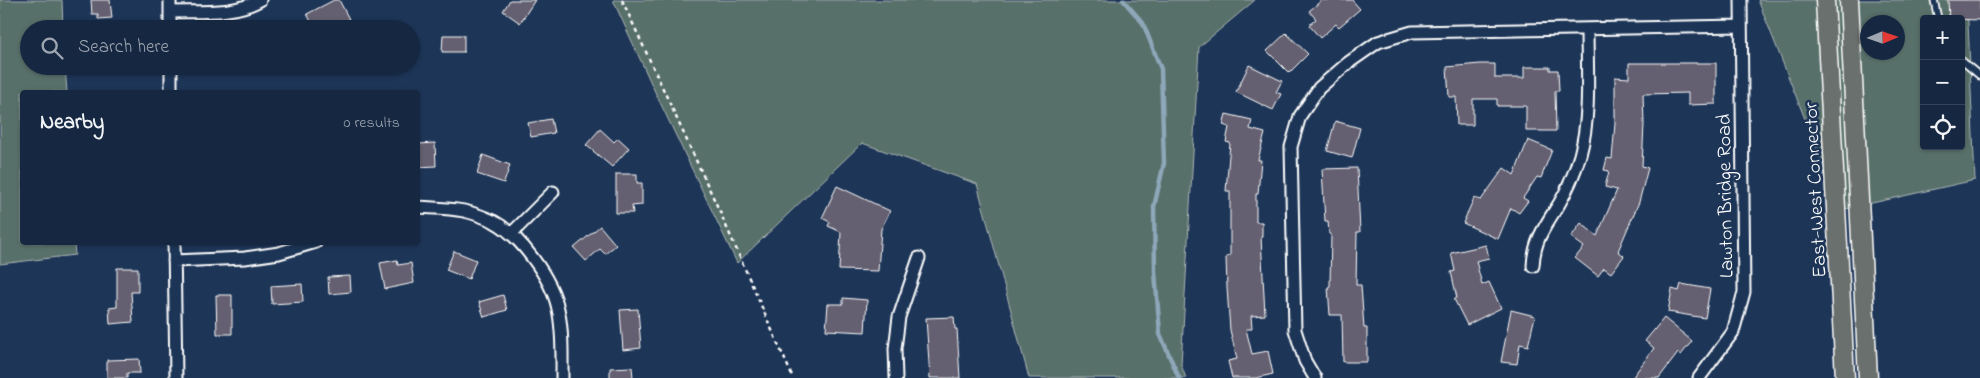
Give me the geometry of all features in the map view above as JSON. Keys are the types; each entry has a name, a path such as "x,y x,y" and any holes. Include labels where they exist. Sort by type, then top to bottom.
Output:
{"main road":[{"name":"East-West Connector","path":"1825,0 1845,378"},
{"path":"1849,0 1868,378"}],"street":[{"path":"170,20 170,6 229,10 248,6 260,0"},
{"name":"Lawton Bridge Road","path":"1699,378 1733,332 1744,292 1741,0"},
{"path":"1315,378 1304,361 1295,330 1291,147 1300,116 1319,88 1348,63 1378,42 1412,32 1741,26"},
{"path":"1533,266 1534,251 1544,225 1569,184 1580,155 1586,126 1587,29"},
{"path":"171,75 172,90"},
{"path":"511,234 553,192"},
{"path":"420,207 463,211 493,221 511,234 539,266 552,291 558,309 562,346 562,378"},
{"path":"174,245 176,378"},
{"path":"174,261 245,258 279,253 306,245"},
{"path":"896,378 895,349 899,317 918,258"}],"lane":[{"path":"1934,0 1937,15"},
{"path":"1965,63 1980,76"}],"path":[{"path":"622,0 712,194 793,378"}],"green space":[{"path":"0,0 62,0 63,20 20,20 20,75 66,75 67,90 20,90 20,245 74,245 75,255 0,264"},
{"path":"613,0 1255,0 1199,47 1181,365 1186,378 1029,378 977,184 862,143 737,263"},
{"path":"1758,0 1967,0 1975,180 1841,210"}],"building":[{"path":"91,0 110,0 112,18 98,19 98,14 92,14"},
{"path":"334,0 339,0 349,19 310,20 307,14"},
{"path":"510,0 535,0 520,23 503,11"},
{"path":"1322,0 1352,0 1360,9 1339,27 1336,24 1320,38 1309,25 1316,19 1309,11"},
{"path":"1948,0 1980,0 1980,20 1965,20 1965,15 1949,15"},
{"path":"1286,33 1308,54 1289,73 1267,51"},
{"path":"443,35 464,35 464,52 442,52"},
{"path":"1629,63 1716,63 1716,104 1688,105 1688,93 1643,94 1642,166 1648,168 1639,202 1618,251 1624,256 1611,273 1604,268 1598,276 1575,258 1584,247 1571,237 1581,223 1597,236 1617,190 1605,187 1609,171 1604,170 1607,158 1612,159 1615,123 1615,77 1629,78"},
{"path":"1495,64 1495,78 1524,78 1524,67 1550,67 1550,70 1558,70 1559,91 1555,91 1556,131 1526,131 1526,106 1497,106 1497,99 1473,99 1473,125 1457,125 1456,97 1449,97 1447,67"},
{"path":"1249,65 1282,81 1276,92 1281,94 1273,110 1236,92"},
{"path":"1226,114 1252,120 1250,129 1265,133 1258,160 1261,160 1258,194 1256,194 1256,222 1262,222 1265,315 1251,316 1252,329 1246,329 1252,354 1268,351 1273,374 1256,378 1232,378 1228,361 1237,359 1230,330 1227,288 1226,257 1230,256 1230,191 1226,191 1230,143 1226,142 1229,127 1223,125"},
{"path":"551,119 554,133 531,137 528,123"},
{"path":"1335,121 1360,128 1352,158 1327,151"},
{"path":"600,129 614,142 618,138 629,148 612,167 586,145"},
{"path":"1528,140 1552,150 1541,178 1537,177 1523,198 1528,201 1519,213 1511,208 1498,239 1463,223 1474,198 1481,200 1504,168 1514,175"},
{"path":"435,143 436,166 420,167 420,144"},
{"path":"483,155 510,165 504,183 477,174"},
{"path":"1357,168 1360,232 1357,232 1356,285 1361,285 1364,328 1367,328 1367,362 1343,362 1342,315 1330,315 1328,287 1330,286 1331,234 1329,234 1328,221 1325,221 1322,169"},
{"path":"616,174 637,174 637,183 642,183 642,205 632,206 633,213 616,213"},
{"path":"837,186 890,211 881,229 878,271 839,270 841,232 828,226 830,222 822,218"},
{"path":"600,226 616,245 605,254 600,249 586,261 574,248"},
{"path":"1486,245 1489,258 1476,261 1482,285 1489,282 1501,308 1467,325 1454,299 1457,298 1451,272 1455,271 1451,253"},
{"path":"454,251 476,260 469,279 446,270"},
{"path":"397,260 398,265 411,263 414,283 385,289 380,263"},
{"path":"117,268 138,268 138,292 131,292 133,322 110,324 109,308 117,307"},
{"path":"350,276 351,292 329,294 328,277"},
{"path":"302,284 303,302 272,304 271,286"},
{"path":"1681,284 1710,289 1705,318 1668,312 1672,289 1679,291"},
{"path":"216,295 232,295 232,334 217,334"},
{"path":"503,295 507,310 484,317 479,302"},
{"path":"843,298 867,300 865,332 826,330 828,304 843,304"},
{"path":"638,309 641,348 623,350 620,310"},
{"path":"1511,310 1535,316 1528,346 1520,344 1517,364 1501,362"},
{"path":"954,317 955,329 957,329 960,378 930,378 926,318"},
{"path":"1664,318 1692,341 1681,355 1678,353 1659,378 1632,378 1654,348 1645,341"},
{"path":"139,359 140,373 127,373 127,378 107,378 107,360"},
{"path":"632,367 633,378 610,378 610,368"}],"waterway":[{"path":"1123,0 1143,23 1161,69 1164,163 1154,207 1155,272 1160,334 1179,378"}]}
